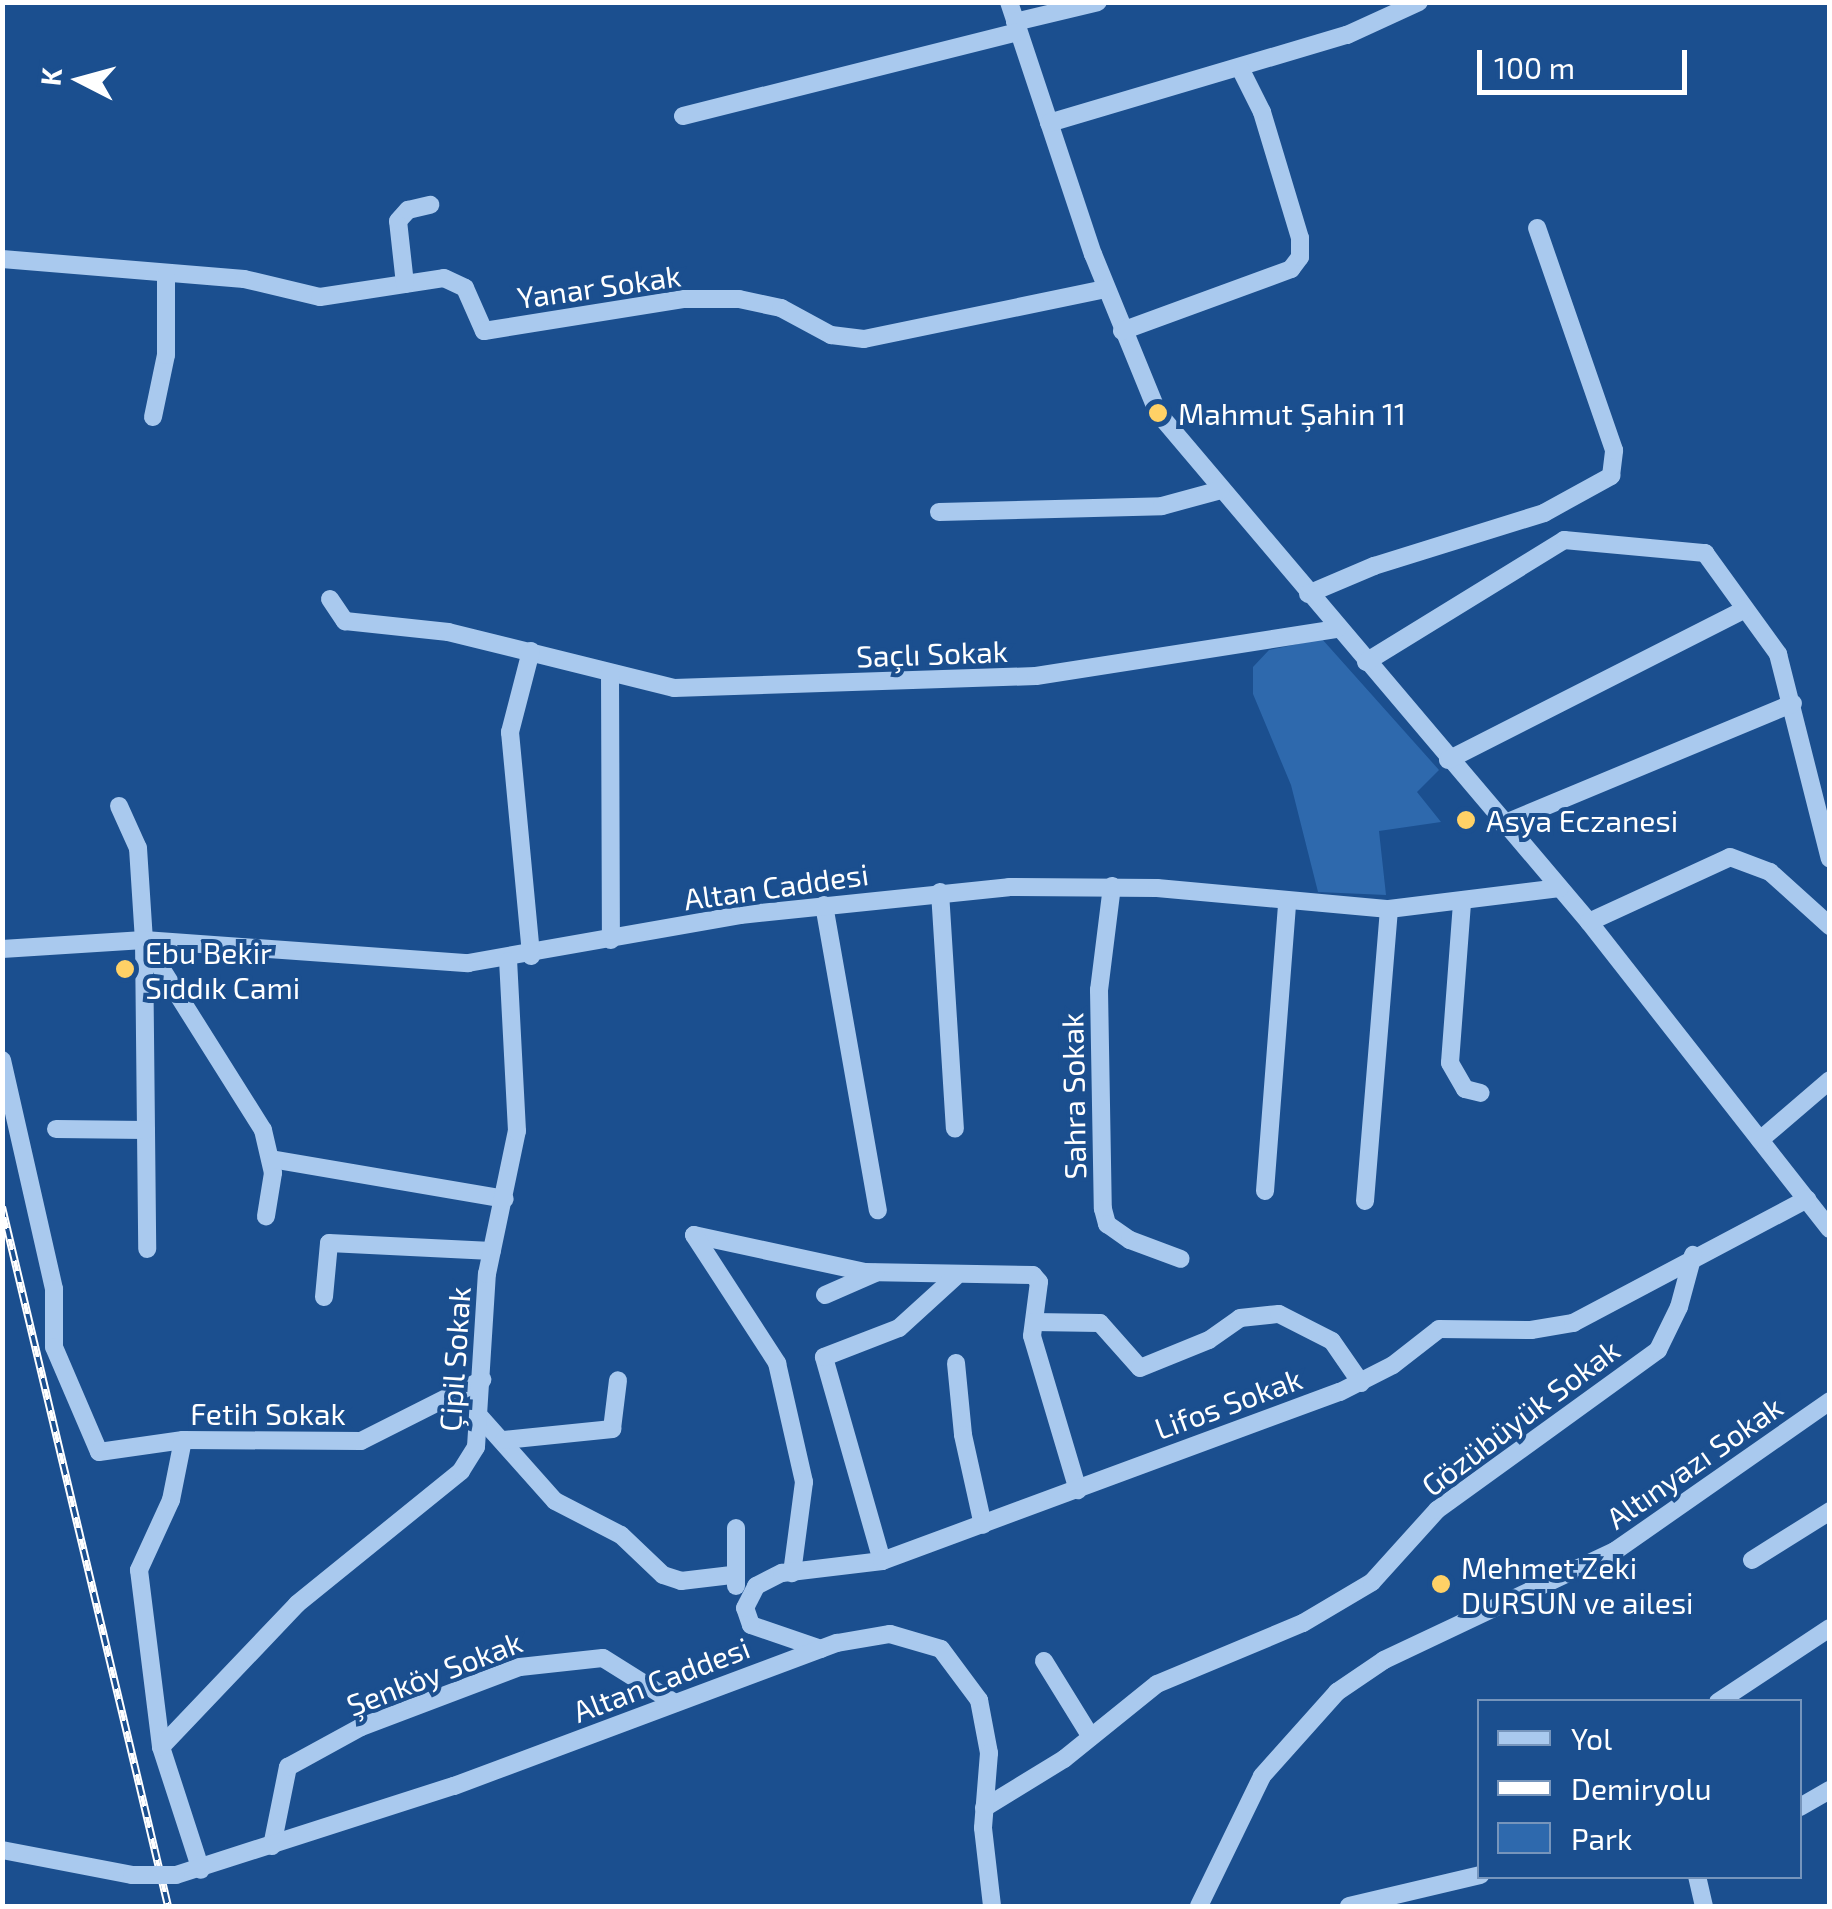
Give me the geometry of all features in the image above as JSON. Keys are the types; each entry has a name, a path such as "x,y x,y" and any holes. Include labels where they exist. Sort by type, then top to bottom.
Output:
{"street":[{"path":"1009,2 1106,289 1158,412 1336,629 1589,922 1829,1227"},
{"path":"683,116 1098,2"},
{"path":"1049,124 1241,70 1347,35 1418,2"},
{"path":"1122,332 1291,269 1300,257 1302,244 1262,112 1241,70"},
{"path":"405,284 398,221 408,210 430,205"},
{"path":"1308,594 1374,566 1544,512 1611,476 1614,450 1537,228"},
{"name":"Yanar Sokak","path":"2,259 166,276 244,279 320,297 436,277 456,281 484,331 684,299 739,299 781,308 820,331 853,340 1106,289"},
{"path":"153,417 166,354 166,276"},
{"path":"939,512 1162,506 1221,490"},
{"path":"1366,662 1564,540 1706,553 1778,654 1830,858"},
{"name":"Saçlı Sokak","path":"330,599 345,621 413,626 674,688 989,679 1134,665 1336,629"},
{"path":"1448,760 1745,609"},
{"path":"531,651 510,732 531,956"},
{"path":"610,673 611,940"},
{"path":"1504,824 1793,703"},
{"path":"119,806 138,848 144,940 147,1248"},
{"path":"1589,922 1730,857 1770,872 1830,926"},
{"name":"Altan Caddesi","path":"2,948 144,940 382,962 508,961 824,905 940,892 1112,886 1287,904 1389,908 1462,904 1560,888"},
{"name":"Sahra Sokak","path":"1112,886 1100,990 1104,1215 1130,1240 1181,1259"},
{"path":"940,892 955,1128"},
{"path":"1265,1190 1287,904"},
{"path":"1462,904 1450,1063 1465,1089 1481,1093"},
{"path":"824,905 878,1210"},
{"path":"1365,1201 1389,908"},
{"path":"144,940 256,1117 271,1159 266,1216"},
{"name":"Çipil Sokak","path":"161,1746 296,1604 461,1470 476,1448 492,1250 506,1199 518,1102 508,961"},
{"name":"Fetih Sokak","path":"2,1060 54,1289 54,1347 99,1452 183,1440 361,1441 482,1380"},
{"path":"1760,1140 1830,1080"},
{"path":"56,1129 146,1130"},
{"path":"271,1159 506,1199"},
{"name":"Lifos Sokak","path":"746,1614 756,1586 792,1573 882,1561 1078,1490 1361,1383 1439,1329 1559,1327 1806,1199"},
{"path":"792,1573 804,1482 777,1363 694,1235 751,1252 876,1273 954,1277 1033,1275 1039,1282 1032,1336 1078,1490"},
{"path":"324,1297 330,1242 492,1250"},
{"name":"Gözübüyük Sokak","path":"984,1808 1091,1737 1157,1684 1303,1624 1372,1582 1436,1510 1658,1350 1679,1306 1693,1256"},
{"path":"825,1295 876,1273"},
{"path":"882,1561 824,1358 899,1328 954,1277"},
{"path":"1034,1322 1100,1323 1140,1368 1209,1340 1240,1318 1279,1314 1332,1341 1361,1383"},
{"path":"956,1363 983,1525"},
{"path":"504,1440 612,1429 618,1380"},
{"name":"Altınyazı Sokak","path":"1199,1906 1262,1776 1337,1692 1384,1660 1615,1551 1830,1402"},
{"path":"481,1418 555,1501 621,1535 663,1575 682,1581 732,1575"},
{"path":"183,1440 168,1510 139,1570 161,1746 201,1870"},
{"path":"1752,1560 1830,1510"},
{"path":"736,1528 732,1575 746,1614 756,1629 820,1648"},
{"path":"1723,1699 1830,1628"},
{"name":"Altan Caddesi","path":"2,1850 132,1875 176,1875 201,1870 820,1648 890,1634 941,1648 982,1708 989,1753 984,1808 992,1906"},
{"name":"Şenköy Sokak","path":"272,1846 288,1767 361,1726 520,1667 603,1658 675,1703"},
{"path":"1044,1662 1091,1737"},
{"path":"1802,1806 1830,1790"},
{"path":"1349,1906 1477,1876"},
{"path":"1699,1879 1704,1906"}],"green space":[{"path":"1322,639 1439,770 1417,792 1441,822 1379,831 1386,895 1318,892 1291,785 1253,694 1253,667 1269,650"}],"railway":[{"path":"2,1207 168,1906"}],"place":[{"name":"Mahmut Şahin 11","path":"1158,413"},
{"name":"Asya Eczanesi","path":"1466,820"},
{"name":"Ebu Bekir Sıddık Cami","path":"125,969"},
{"name":"Mehmet Zeki DURSUN ve ailesi","path":"1441,1584"}]}
